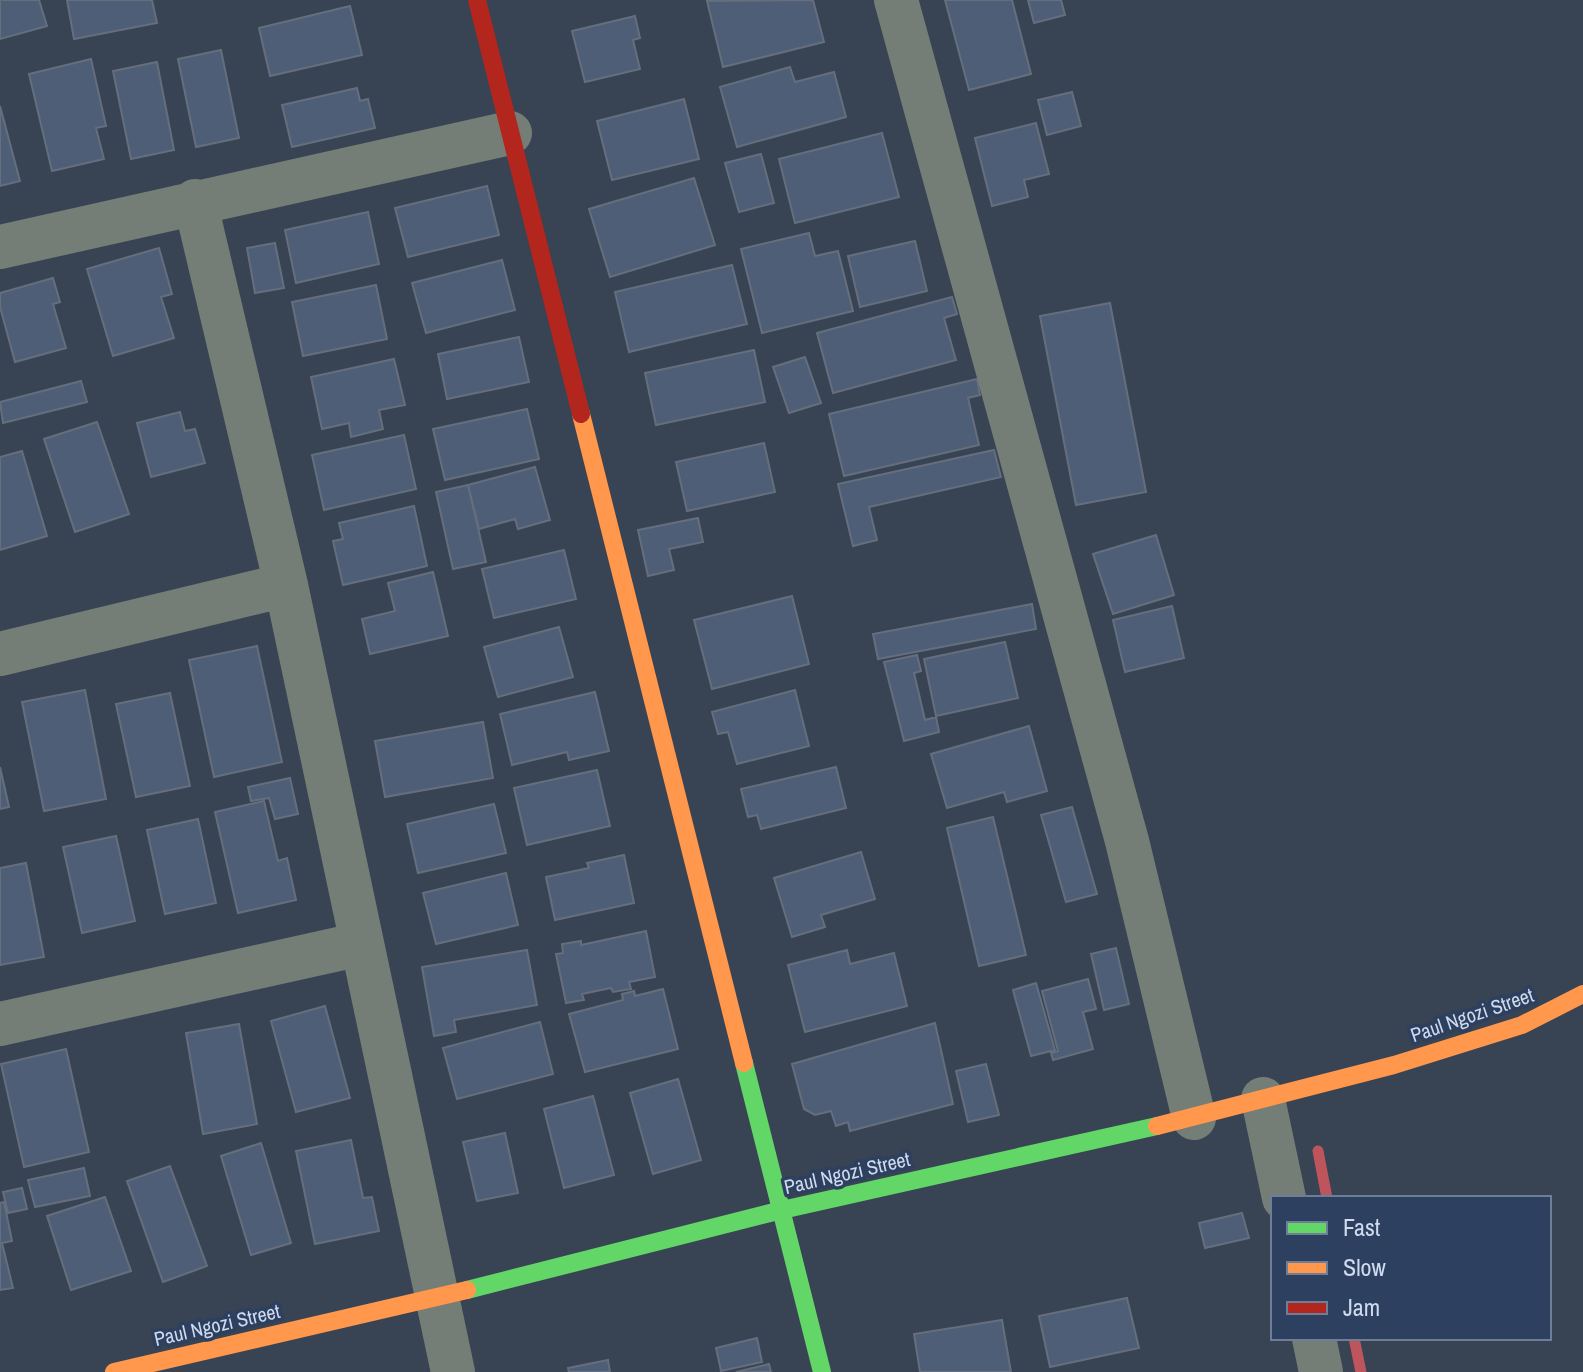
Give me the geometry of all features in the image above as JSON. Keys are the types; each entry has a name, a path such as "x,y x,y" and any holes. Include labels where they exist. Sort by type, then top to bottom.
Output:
{"street":[{"path":"477,0 822,1372"},
{"path":"896,0 1127,841 1194,1118"},
{"path":"0,247 510,133"},
{"path":"195,201 286,585 453,1372"},
{"path":"0,654 286,585"},
{"path":"0,1024 361,944"},
{"name":"Paul Ngozi Street","path":"114,1372 438,1297 782,1210 1194,1118 1394,1065 1522,1025 1583,994"},
{"path":"1263,1099 1284,1196"},
{"path":"1314,1340 1321,1372"}],"building":[{"path":"0,0 39,0 47,26 0,39"},
{"path":"67,0 152,0 157,23 74,39"},
{"path":"813,0 824,42 723,67 707,1"},
{"path":"945,0 1012,0 1031,74 969,90"},
{"path":"1028,0 1061,0 1065,15 1034,23"},
{"path":"350,6 362,55 270,76 259,28"},
{"path":"635,16 640,38 633,40 640,69 585,82 572,31"},
{"path":"221,50 239,138 196,147 178,59"},
{"path":"91,59 106,126 96,128 104,159 52,171 29,74"},
{"path":"157,62 174,150 131,159 113,71"},
{"path":"790,67 795,82 834,72 846,117 737,147 720,87"},
{"path":"357,88 360,101 368,99 375,128 292,147 282,105"},
{"path":"1072,92 1081,126 1047,135 1038,100"},
{"path":"684,99 699,159 612,180 597,121"},
{"path":"0,106 20,181 0,186"},
{"path":"1036,123 1049,174 1024,180 1028,197 992,206 975,138"},
{"path":"882,133 899,197 795,223 779,159"},
{"path":"761,154 774,203 739,212 725,163"},
{"path":"694,178 715,245 610,277 589,209"},
{"path":"487,186 499,235 408,257 395,208"},
{"path":"368,212 379,264 296,283 285,230"},
{"path":"809,233 815,256 838,251 853,311 762,333 741,249"},
{"path":"915,241 927,291 860,307 848,256"},
{"path":"275,243 284,288 255,293 247,248"},
{"path":"159,248 172,294 161,297 174,338 113,356 87,269"},
{"path":"502,260 515,310 426,333 412,283"},
{"path":"732,265 747,324 629,352 615,292"},
{"path":"53,278 60,302 53,304 66,348 15,362 0,307 0,293"},
{"path":"376,285 387,339 303,356 292,302"},
{"path":"952,297 957,314 944,318 956,360 833,393 817,333"},
{"path":"1110,303 1146,492 1076,505 1040,316"},
{"path":"519,337 529,382 447,399 438,354"},
{"path":"754,350 765,402 656,425 645,373"},
{"path":"805,357 821,403 789,413 773,367"},
{"path":"394,359 405,405 379,410 383,429 351,437 349,423 322,429 311,377"},
{"path":"977,379 980,395 968,398 979,445 844,476 829,414"},
{"path":"81,381 87,402 3,423 0,402"},
{"path":"527,409 539,459 445,480 433,429"},
{"path":"180,412 185,431 195,429 205,463 151,477 137,423"},
{"path":"97,422 129,514 75,532 44,439"},
{"path":"404,435 416,489 324,510 312,455"},
{"path":"764,443 775,492 687,511 676,462"},
{"path":"994,450 1001,477 869,507 877,540 853,546 838,484"},
{"path":"22,451 47,536 0,550 0,457"},
{"path":"535,467 550,520 518,529 515,519 479,529 468,485"},
{"path":"468,485 486,562 453,569 436,492"},
{"path":"414,506 427,566 343,585 333,541 343,539 339,523"},
{"path":"698,518 703,542 669,549 674,570 648,576 638,530"},
{"path":"1156,535 1174,595 1113,614 1093,554"},
{"path":"564,550 576,599 494,618 482,569"},
{"path":"433,572 448,636 370,654 362,619 395,611 388,583"},
{"path":"792,596 809,664 712,689 694,620"},
{"path":"1032,604 1036,629 878,659 873,634"},
{"path":"1172,606 1184,658 1125,672 1113,620"},
{"path":"559,627 573,677 498,697 484,647"},
{"path":"1005,642 1018,698 936,716 924,659"},
{"path":"257,646 282,762 214,777 189,660"},
{"path":"917,655 921,671 914,673 925,720 936,717 939,732 904,741 884,662"},
{"path":"85,690 106,799 44,811 22,702"},
{"path":"795,690 809,746 737,764 728,732 718,734 712,712"},
{"path":"595,692 609,751 569,760 567,752 512,765 500,714"},
{"path":"170,693 190,786 136,797 116,704"},
{"path":"483,722 493,778 385,797 375,741"},
{"path":"1029,726 1047,791 1007,802 1004,792 947,808 931,754"},
{"path":"0,767 9,807 0,809"},
{"path":"836,767 846,808 761,829 757,815 748,817 741,789"},
{"path":"597,770 610,826 527,845 514,788"},
{"path":"290,778 298,814 275,819 269,798 251,801 248,787"},
{"path":"264,801 278,861 287,858 296,900 238,913 215,812"},
{"path":"494,804 506,853 418,873 407,824"},
{"path":"1072,807 1097,894 1066,902 1041,815"},
{"path":"993,817 1026,955 979,966 947,828"},
{"path":"198,819 216,903 165,914 147,830"},
{"path":"116,836 135,921 82,933 63,847"},
{"path":"861,852 875,899 821,915 825,927 792,937 774,878"},
{"path":"624,855 634,903 555,920 546,877 589,868 587,863"},
{"path":"26,863 44,957 0,965 0,868"},
{"path":"506,873 518,925 436,944 423,893"},
{"path":"646,931 655,977 629,982 631,989 613,992 611,988 582,994 584,1000 566,1003 556,954 563,953 562,944 581,941 581,945"},
{"path":"1116,948 1129,1004 1104,1010 1091,954"},
{"path":"527,950 537,1005 454,1020 456,1032 434,1036 422,967"},
{"path":"847,950 850,964 894,953 907,1006 805,1032 788,965"},
{"path":"1088,979 1096,1009 1083,1012 1093,1049 1053,1060 1051,1053 1058,1051 1042,991"},
{"path":"1036,983 1055,1050 1031,1056 1013,990"},
{"path":"663,989 678,1049 585,1072 569,1014 623,1000 622,994 634,991 635,996"},
{"path":"325,1006 350,1098 296,1112 271,1021"},
{"path":"540,1022 553,1074 457,1099 443,1048"},
{"path":"935,1023 953,1104 850,1131 848,1122 836,1126 831,1111 815,1115 804,1109 792,1064"},
{"path":"239,1024 257,1124 203,1134 186,1033"},
{"path":"66,1049 89,1152 24,1167 1,1064"},
{"path":"986,1064 999,1115 968,1122 956,1071"},
{"path":"678,1079 701,1160 653,1174 630,1093"},
{"path":"593,1096 614,1175 564,1188 544,1109"},
{"path":"505,1133 518,1193 477,1201 463,1142"},
{"path":"351,1140 363,1198 372,1197 379,1231 315,1244 296,1151"},
{"path":"261,1143 291,1243 251,1255 221,1156"},
{"path":"170,1166 207,1266 163,1282 127,1181"},
{"path":"84,1168 90,1196 35,1207 28,1180"},
{"path":"22,1188 27,1209 8,1213 3,1192"},
{"path":"105,1197 131,1271 71,1290 47,1216"},
{"path":"4,1202 12,1241 2,1243 13,1288 0,1290 0,1203"},
{"path":"1242,1213 1249,1238 1205,1248 1199,1223"},
{"path":"1127,1298 1139,1348 1050,1367 1039,1316"},
{"path":"1002,1320 1011,1372 920,1372 914,1334"},
{"path":"757,1338 762,1362 721,1371 716,1348"},
{"path":"608,1360 610,1372 569,1372 568,1368"},
{"path":"769,1364 771,1372 736,1372"}],"waterway":[{"path":"1318,1151 1327,1196"},
{"path":"1354,1340 1361,1372"}],"traffic: fast":[{"path":"744,1063 822,1372"},
{"path":"467,1290 782,1210 1157,1126"}],"traffic: slow":[{"path":"581,414 744,1063"},
{"path":"1157,1126 1394,1065 1522,1025 1583,994"},
{"path":"114,1372 467,1290"}],"traffic: jam":[{"path":"477,0 581,414"}]}
